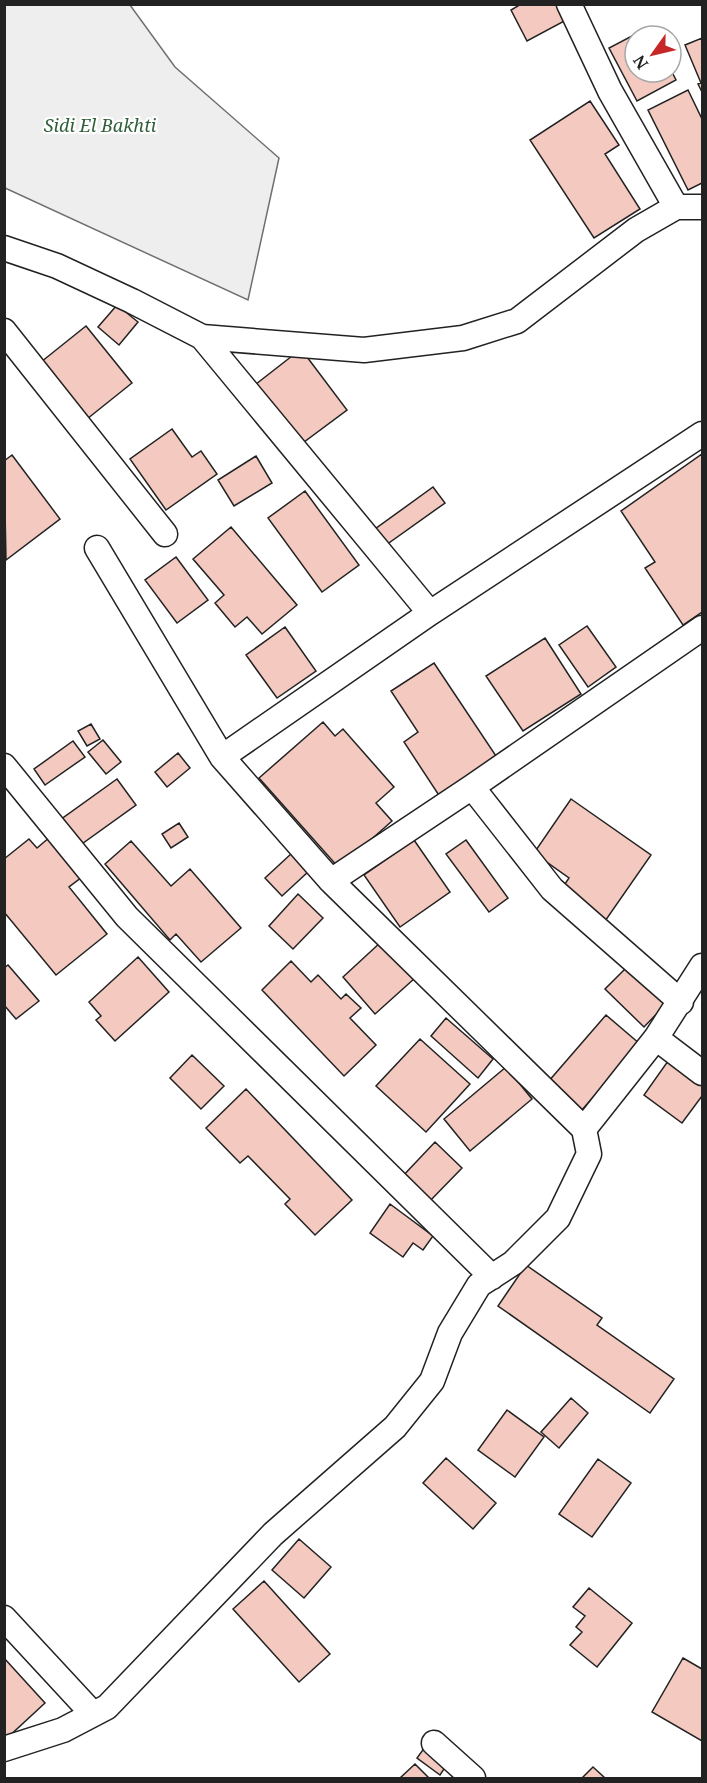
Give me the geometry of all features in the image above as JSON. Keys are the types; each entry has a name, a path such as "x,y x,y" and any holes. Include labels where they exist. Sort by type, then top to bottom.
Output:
{"street":[{"path":"569,4 610,91 676,207"},
{"path":"4,248 57,266 202,337 364,350 463,338 517,321 636,230 676,207 702,207"},
{"path":"4,332 165,534"},
{"path":"202,337 430,614"},
{"path":"222,757 430,614 702,434"},
{"path":"4,1749 63,1730 107,1707 273,1534 395,1427 432,1381 450,1333 479,1286 513,1263 558,1218 589,1154 584,1129 331,881 222,757 97,548"},
{"path":"331,881 702,628"},
{"path":"4,766 127,917 492,1276"},
{"path":"472,787 552,889 681,1002"},
{"path":"584,1129 656,1038 702,966"},
{"path":"656,1038 702,1073"},
{"path":"4,1618 93,1714"},
{"path":"434,1743 473,1779"}],"green space":[{"name":"Sidi El Bakhti","path":"5,4 130,5 175,67 279,158 248,300 5,188"}],"building":[{"path":"521,4 563,4 570,18 527,41 511,10"},
{"path":"702,38 702,92 698,84 701,83 685,45"},
{"path":"623,41 623,74 609,48"},
{"path":"628,84 669,84 637,101"},
{"path":"688,90 702,119 702,183 688,190 648,110"},
{"path":"590,101 619,145 605,154 640,209 594,238 530,140"},
{"path":"117,305 138,322 119,345 98,327"},
{"path":"86,326 132,383 82,423 36,366"},
{"path":"301,349 347,410 296,448 251,388"},
{"path":"172,429 192,457 201,451 217,474 166,510 130,459"},
{"path":"702,454 702,612 683,625 645,568 655,562 621,511"},
{"path":"12,455 60,519 6,560 4,461"},
{"path":"256,456 272,483 234,506 218,480"},
{"path":"433,487 445,503 386,545 375,529"},
{"path":"305,491 359,565 322,592 268,518"},
{"path":"231,527 297,605 262,634 247,617 235,627 215,603 224,595 193,559"},
{"path":"176,557 208,600 177,623 145,580"},
{"path":"587,626 616,667 588,687 559,645"},
{"path":"285,627 316,671 277,698 246,655"},
{"path":"545,638 581,694 523,731 486,676"},
{"path":"434,663 502,765 444,803 404,742 418,732 391,691"},
{"path":"323,722 335,736 343,729 394,787 376,803 392,821 339,868 259,778"},
{"path":"91,724 100,739 87,746 78,731"},
{"path":"103,740 121,762 106,774 88,752"},
{"path":"73,741 85,757 45,785 34,769"},
{"path":"178,753 190,768 167,787 155,772"},
{"path":"117,779 136,805 79,846 60,820"},
{"path":"571,799 651,855 603,924 559,893 569,878 534,853"},
{"path":"179,823 188,837 171,848 162,834"},
{"path":"50,837 82,877 69,887 107,934 56,975 4,912 4,859 29,839 37,848"},
{"path":"414,840 450,892 400,927 364,875"},
{"path":"466,840 508,898 489,912 446,854"},
{"path":"131,841 171,886 190,869 241,928 201,962 176,934 170,940 105,864"},
{"path":"292,853 309,871 282,896 265,878"},
{"path":"298,894 323,918 293,949 269,926"},
{"path":"382,941 415,978 375,1014 343,977"},
{"path":"138,957 169,992 115,1041 96,1020 101,1016 89,1002"},
{"path":"291,961 311,982 318,975 341,999 346,994 361,1008 350,1018 376,1045 344,1076 262,990"},
{"path":"630,964 668,1002 644,1027 605,989"},
{"path":"8,965 39,1001 16,1019 4,1005 4,968"},
{"path":"606,1015 640,1044 581,1111 548,1082"},
{"path":"446,1018 493,1059 478,1078 431,1036"},
{"path":"420,1039 470,1084 426,1132 376,1086"},
{"path":"192,1055 224,1086 201,1109 170,1078"},
{"path":"668,1061 702,1086 702,1096 682,1123 644,1095"},
{"path":"506,1067 532,1099 470,1151 444,1119"},
{"path":"246,1089 352,1200 315,1235 285,1204 290,1199 248,1156 240,1163 206,1128"},
{"path":"435,1142 462,1168 427,1204 400,1179"},
{"path":"390,1204 433,1236 423,1250 413,1243 403,1257 370,1233"},
{"path":"526,1265 602,1318 597,1325 674,1379 650,1413 498,1306"},
{"path":"571,1398 588,1413 559,1448 541,1432"},
{"path":"507,1410 544,1437 515,1477 478,1450"},
{"path":"446,1458 496,1503 473,1529 423,1483"},
{"path":"598,1459 631,1483 592,1537 559,1514"},
{"path":"299,1539 331,1567 304,1598 272,1570"},
{"path":"264,1581 330,1654 299,1682 233,1609"},
{"path":"589,1588 632,1623 597,1667 570,1645 582,1632 576,1627 585,1616 573,1607"},
{"path":"4,1658 45,1703 6,1739 4,1738"},
{"path":"683,1658 702,1669 702,1741 652,1712"},
{"path":"425,1747 448,1763 440,1775 417,1758"},
{"path":"415,1764 429,1778 400,1778"},
{"path":"593,1767 605,1778 582,1778"}]}
